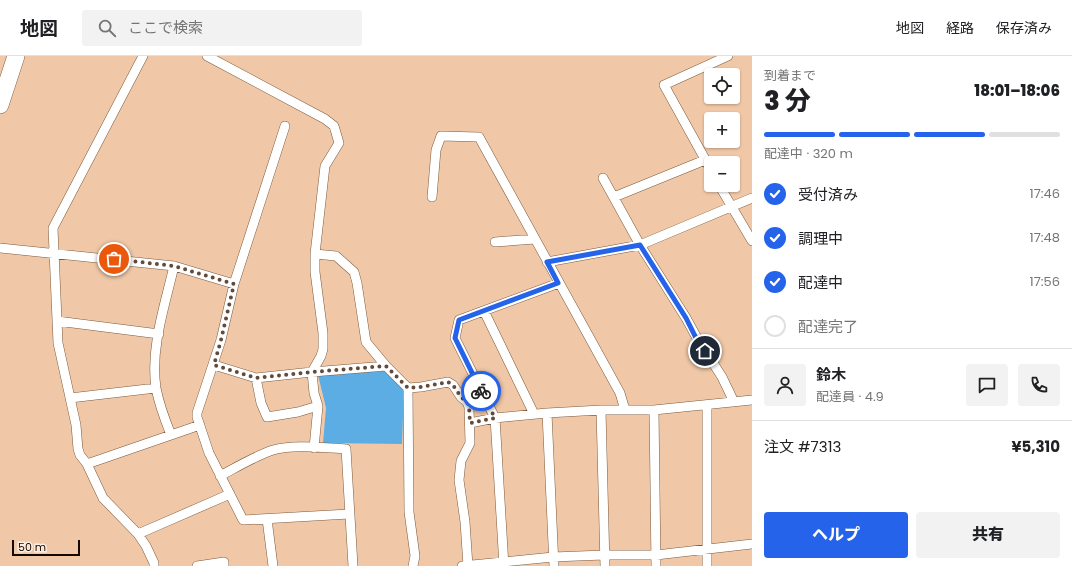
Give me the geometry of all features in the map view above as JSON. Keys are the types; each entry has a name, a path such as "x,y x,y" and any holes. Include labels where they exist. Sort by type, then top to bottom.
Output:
{"highway":[{"path":"0,105 16,56"}],"street":[{"path":"143,56 53,228 53,252 58,343 76,424 78,449 103,498 138,534 146,546 154,566"},
{"path":"207,56 325,119 334,126 339,143 325,166 315,254 315,272 323,333 323,349 321,356 312,372 314,393 318,406 314,448"},
{"path":"704,158 664,85 728,56"},
{"path":"285,126 234,284 214,365 197,413 209,453 243,520 349,514"},
{"path":"432,197 436,150 441,136 479,137 502,176 558,283 620,393 625,410"},
{"path":"614,197 704,160"},
{"path":"603,178 640,245 686,318 696,338 722,377 734,402"},
{"path":"723,192 752,241"},
{"path":"547,262 640,245 752,198"},
{"path":"495,242 535,239"},
{"path":"0,248 53,252 174,266 234,284"},
{"path":"315,254 336,256 354,272 366,342 386,366 408,388 409,512 415,556 413,566"},
{"path":"171,435 156,388 155,368 159,334 174,266"},
{"path":"504,564 495,418 455,338 459,320 558,283"},
{"path":"484,311 534,414"},
{"path":"57,322 159,334"},
{"path":"214,365 256,378 386,366"},
{"path":"256,378 261,403 267,417 298,412 318,406"},
{"path":"408,388 448,382 453,385 461,397 467,402 469,407 470,443 461,461 460,480 466,566 554,562 604,555 656,555 752,544"},
{"path":"70,398 156,388"},
{"path":"470,423 495,418 534,414 601,410 654,410 752,400"},
{"path":"707,405 707,566"},
{"path":"601,410 604,566"},
{"path":"654,410 656,566"},
{"path":"547,413 554,562"},
{"path":"87,464 200,425"},
{"path":"220,476 274,450 287,448 346,449 353,566"},
{"path":"138,534 230,494"},
{"path":"267,519 273,566"},
{"path":"197,566 224,562 224,566"}],"water":[{"path":"385,371 404,389 402,444 323,443 326,408 318,375"}],"way so far":[{"path":"114,259 174,266 234,284 214,365 256,378 386,366 408,388 448,382 453,385 461,397 467,402 469,407 470,423 495,418 481,391"}],"route":[{"path":"481,391 455,338 459,320 558,283 547,262 640,245 705,351"}]}
